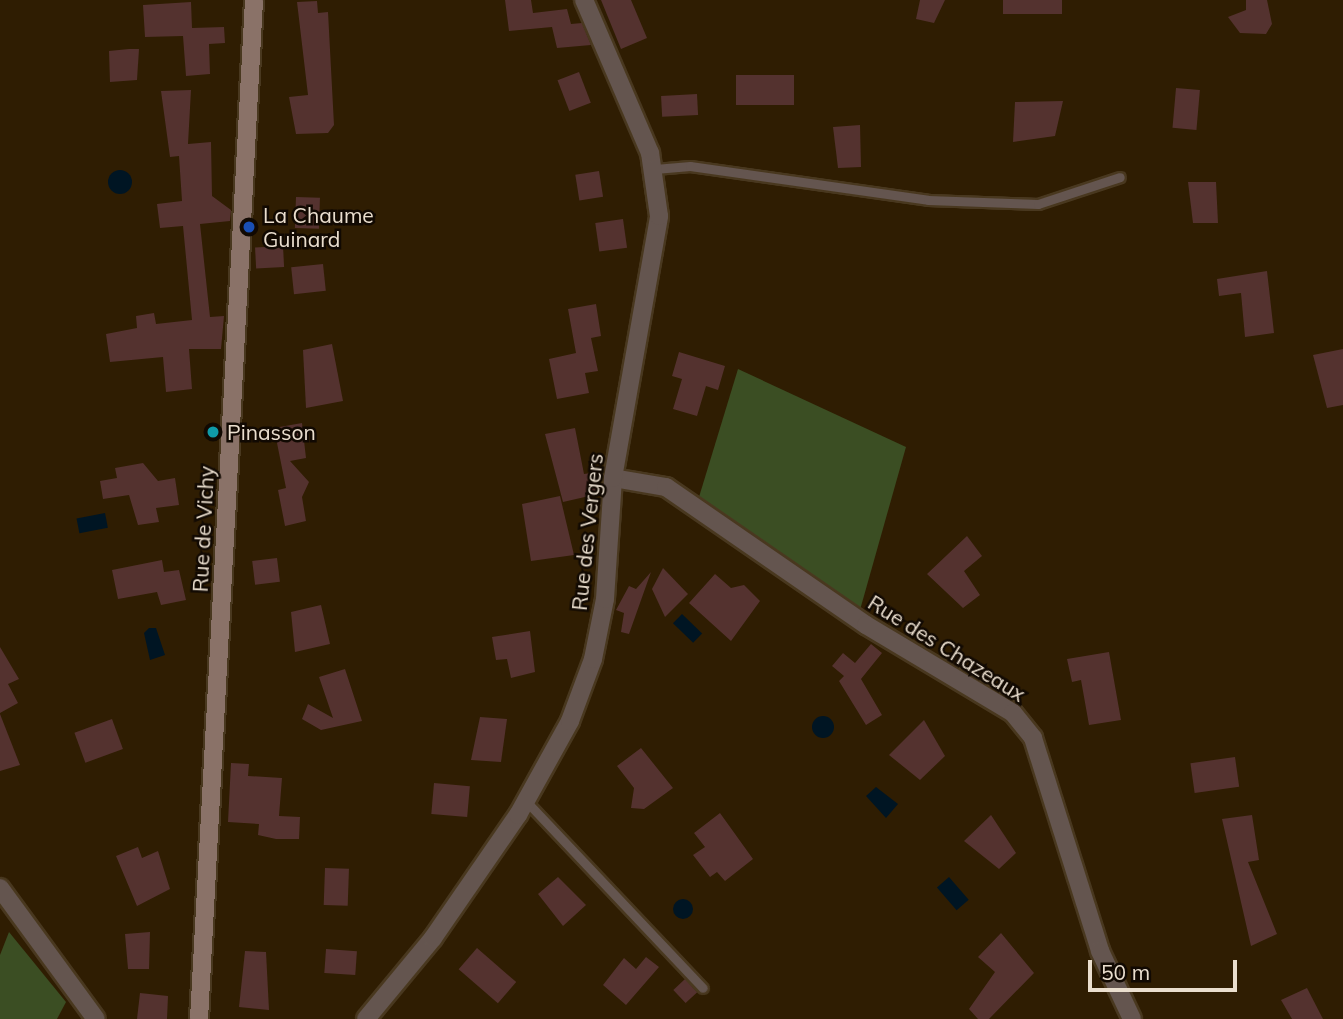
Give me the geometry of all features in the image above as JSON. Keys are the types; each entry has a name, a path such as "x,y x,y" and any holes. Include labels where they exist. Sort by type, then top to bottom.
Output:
{"street":[{"name":"Rue de Vichy","path":"199,1019 254,0"},
{"name":"Rue des Vergers","path":"366,1019 433,938 526,801 570,721 593,659 605,599 613,478 655,252 655,169 583,0"},
{"name":"Rue des Chazeaux","path":"613,478 666,487 866,625 1013,713 1034,738 1100,951 1132,1019"},
{"path":"0,888 96,1019"}],"lane":[{"path":"655,169 690,166 928,200 1038,204 1120,177"},
{"path":"526,801 703,988"}],"green space":[{"path":"738,369 906,447 860,610 699,497"},
{"path":"9,932 66,1002 57,1019 0,1019 0,955"}],"water":[{"path":"120,170 128,174 132,182 128,190 120,194 112,190 108,182 112,174"},
{"path":"105,513 108,528 79,533 77,519"},
{"path":"682,614 702,633 693,643 673,623"},
{"path":"149,628 156,628 165,655 150,660 144,633"},
{"path":"823,716 833,723 834,727 827,737 823,738 813,731 812,727 819,717"},
{"path":"876,787 898,804 886,818 866,796"},
{"path":"949,877 969,900 957,910 937,887"},
{"path":"683,899 690,902 693,909 690,916 683,919 676,916 673,909 676,902"}],"building":[{"path":"505,0 531,0 533,13 567,9 571,24 582,23 591,45 557,48 552,27 509,31"},
{"path":"601,0 631,0 647,38 621,49"},
{"path":"920,0 945,0 934,23 916,19"},
{"path":"1003,0 1062,0 1062,14 1003,14"},
{"path":"1246,0 1267,0 1272,24 1266,34 1240,33 1228,17 1246,10"},
{"path":"317,1 318,13 328,12 334,125 328,133 296,134 289,97 308,95 297,2"},
{"path":"191,2 192,28 224,27 225,43 209,44 210,74 186,76 183,36 145,37 143,5"},
{"path":"139,49 137,80 110,82 109,51"},
{"path":"579,72 591,103 569,111 558,80"},
{"path":"736,75 794,75 794,105 736,105"},
{"path":"1176,88 1200,90 1196,130 1173,128"},
{"path":"191,90 188,144 211,142 212,196 231,210 230,221 200,224 210,317 224,316 221,349 189,349 192,389 166,392 163,357 110,362 106,334 137,328 136,316 154,313 156,324 192,320 183,226 160,228 157,204 182,201 179,156 170,157 161,91"},
{"path":"697,94 698,115 662,117 661,96"},
{"path":"1063,101 1055,136 1013,142 1015,102"},
{"path":"860,125 861,167 838,168 833,127"},
{"path":"599,171 603,197 579,200 575,175"},
{"path":"1188,182 1216,182 1218,223 1193,223"},
{"path":"296,197 320,198 319,229 295,228"},
{"path":"623,219 627,248 599,252 595,223"},
{"path":"283,246 284,267 256,268 255,247"},
{"path":"323,264 326,291 294,294 291,267"},
{"path":"1267,271 1274,333 1245,337 1241,293 1219,296 1217,279"},
{"path":"596,304 601,336 591,338 598,371 585,373 589,393 557,399 549,359 576,353 568,309"},
{"path":"332,344 343,401 306,408 303,350"},
{"path":"1343,349 1343,405 1327,408 1313,355"},
{"path":"679,352 725,366 718,390 706,386 697,416 673,409 682,379 672,376"},
{"path":"302,423 306,458 290,461 309,482 302,497 306,521 285,526 278,490 286,488 274,428"},
{"path":"575,428 584,474 598,472 598,494 563,502 545,434"},
{"path":"143,463 158,481 175,478 179,505 156,508 159,522 138,525 129,495 103,499 100,481 117,478 115,468"},
{"path":"560,496 574,555 531,561 522,504"},
{"path":"967,536 982,556 964,571 980,595 963,608 927,574"},
{"path":"277,558 280,582 255,585 252,561"},
{"path":"162,560 164,572 179,570 186,600 161,605 157,592 118,599 112,570"},
{"path":"663,568 688,594 665,617 652,589"},
{"path":"651,572 629,634 621,632 624,613 616,610 629,586 636,589"},
{"path":"715,574 731,588 744,585 760,601 731,641 689,603"},
{"path":"321,605 330,644 295,652 291,612"},
{"path":"530,631 535,672 511,678 507,659 496,660 492,637"},
{"path":"871,644 882,653 861,679 882,715 866,725 839,681 844,676 832,666 843,653 855,663"},
{"path":"0,647 19,679 8,684 18,703 0,713"},
{"path":"1109,652 1121,720 1089,725 1081,680 1072,682 1067,659"},
{"path":"345,669 362,721 321,730 302,719 308,704 333,718 319,677"},
{"path":"0,714 20,765 0,771"},
{"path":"480,717 507,719 501,762 471,760"},
{"path":"112,719 123,749 85,763 74,733"},
{"path":"924,720 945,756 920,780 889,755"},
{"path":"641,748 673,788 644,809 631,808 634,788 617,766"},
{"path":"1235,757 1239,787 1195,793 1190,763"},
{"path":"231,763 249,764 248,776 282,778 279,816 300,817 299,839 276,839 258,835 259,824 228,822"},
{"path":"434,783 470,786 467,817 431,814"},
{"path":"720,813 753,859 725,881 717,872 710,877 693,855 705,847 694,833"},
{"path":"991,815 1016,853 999,869 964,841"},
{"path":"1252,815 1259,860 1248,862 1277,934 1251,946 1222,819"},
{"path":"138,847 142,858 158,851 170,889 137,906 116,856"},
{"path":"325,868 349,869 348,906 324,905"},
{"path":"558,877 586,905 563,926 538,894"},
{"path":"150,932 149,969 128,969 125,934"},
{"path":"1001,933 1034,973 989,1019 978,1019 969,1009 995,972 978,957"},
{"path":"477,948 516,982 498,1003 459,969"},
{"path":"326,949 357,951 355,975 324,973"},
{"path":"245,951 266,952 269,1010 239,1007"},
{"path":"646,957 659,967 626,1005 603,985 624,958 636,969"},
{"path":"685,979 697,992 686,1003 673,990"},
{"path":"1307,988 1323,1019 1292,1019 1281,1000"},
{"path":"140,993 168,996 167,1019 137,1019"}],"place":[{"name":"La Chaume Guinard","path":"249,227"},
{"name":"Pinasson","path":"213,432"}]}
